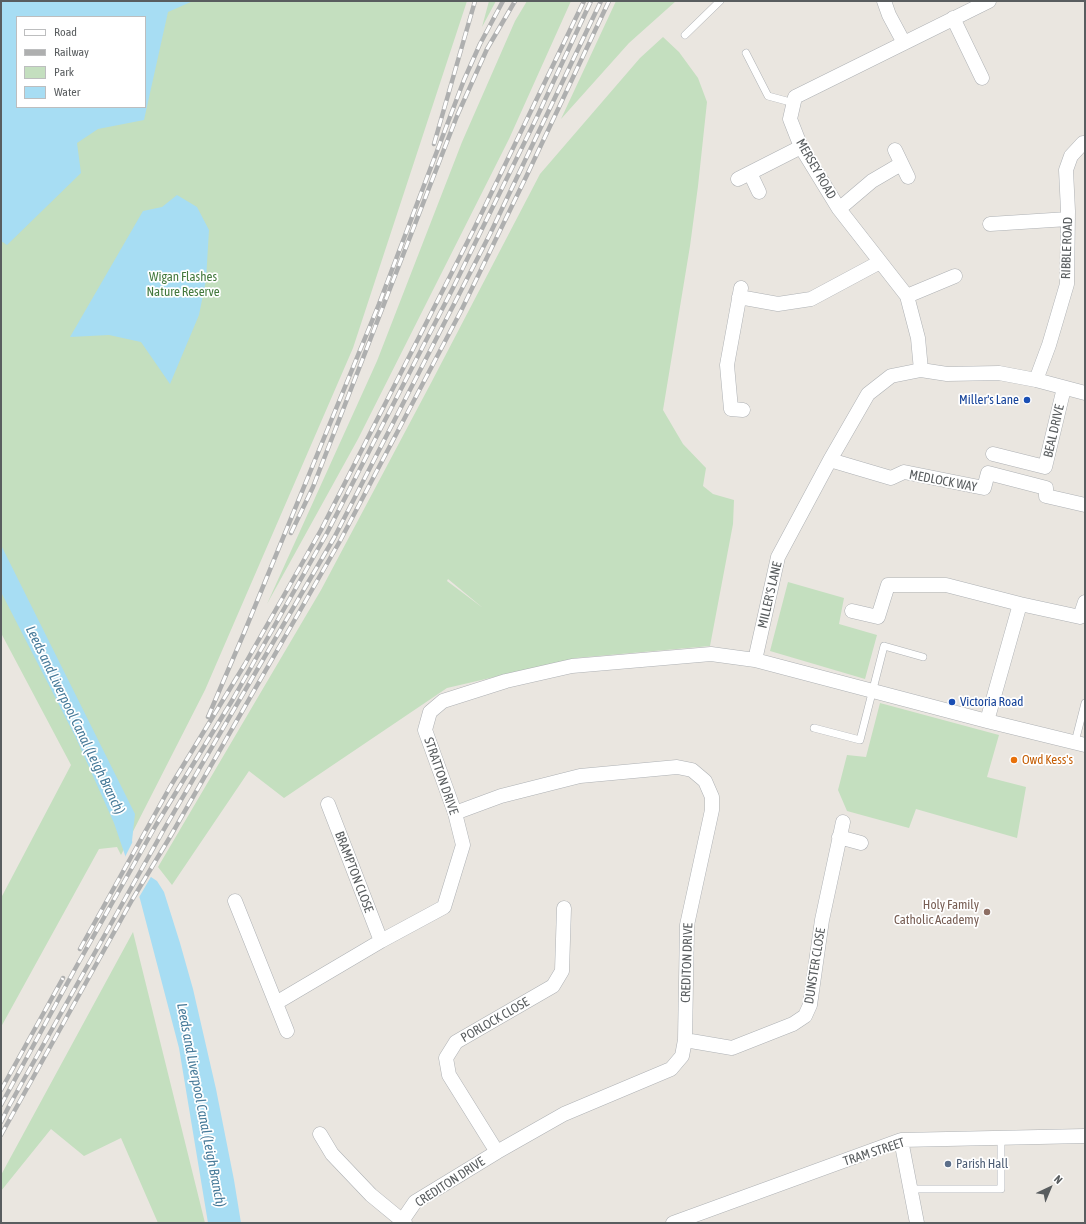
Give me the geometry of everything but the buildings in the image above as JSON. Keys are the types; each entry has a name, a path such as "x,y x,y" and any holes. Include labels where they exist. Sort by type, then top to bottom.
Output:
{"street":[{"path":"884,1 888,15 904,43"},
{"path":"794,104 795,96 989,1"},
{"path":"953,18 982,78"},
{"name":"MERSEY ROAD","path":"794,104 790,119 801,147 839,209 907,296 918,338 921,370"},
{"name":"RIBBLE ROAD","path":"1036,380 1049,345 1067,284 1068,219 1066,170 1072,156 1082,144 1085,143"},
{"path":"759,192 744,176 801,147"},
{"path":"894,150 908,177"},
{"path":"839,209 872,181 901,164"},
{"path":"990,224 1068,219"},
{"path":"743,410 731,409 728,365 740,292 778,304 811,299 880,262"},
{"path":"907,296 955,276"},
{"name":"MILLER'S LANE","path":"755,660 778,557 830,460 868,394 891,376 921,370 947,374 999,373 1036,380 1085,394"},
{"name":"BEAL DRIVE","path":"993,454 1045,467 1064,388"},
{"name":"MEDLOCK WAY","path":"830,460 891,478 904,472 984,488 988,473 1046,488 1046,496 1085,505"},
{"path":"1040,487 1045,467"},
{"path":"852,611 878,617 888,585 946,585 1083,620 1085,602"},
{"path":"987,721 1020,604"},
{"name":"STRATTON DRIVE","path":"276,1003 380,941 444,907 463,845 455,813 425,730 430,712 442,700 506,681 572,666 711,654 755,660"},
{"path":"755,660 987,721 1080,743"},
{"name":"CREDITON DRIVE","path":"403,1222 415,1202 497,1152 564,1114 671,1069 682,1056 685,1040 687,925 712,810 712,797 706,781 692,770 677,767 580,776 502,796 455,813"},
{"name":"BRAMPTON CLOSE","path":"328,804 380,941"},
{"name":"DUNSTER CLOSE","path":"685,1040 732,1048 793,1024 805,1016 810,1004 822,920 843,822"},
{"path":"839,837 861,843"},
{"path":"235,901 287,1031"},
{"name":"PORLOCK CLOSE","path":"497,1152 449,1075 446,1058 456,1042 553,986 562,971 564,908"},
{"path":"320,1134 332,1154 372,1195 403,1222"},
{"name":"TRAM STREET","path":"673,1223 901,1140 1085,1136"},
{"path":"901,1140 917,1223"}],"lane":[{"path":"685,35 720,1"},
{"path":"746,53 768,96 794,104"},
{"path":"814,728 860,740 884,646 922,658"},
{"path":"1080,743 1085,703"},
{"path":"911,1189 1001,1189 1001,1138"}],"green space":[{"name":"Wigan Flashes Nature Reserve","path":"1,1 467,1 353,348 205,690 121,855 117,847 99,849 1,1027 1,898 71,765 1,633"},
{"path":"489,1 496,1 482,27"},
{"path":"527,1 571,1 509,139 358,439 267,604 377,361 462,142 515,21"},
{"path":"616,1 676,1 629,43 561,119"},
{"path":"663,37 679,52 698,78 707,102 690,246 663,410 683,444 706,468 703,486 713,494 734,500 733,524 710,646 576,658 447,688 284,798 249,771 172,885 158,867 321,590 540,174 640,58","holes":["448,579 483,608 447,581"]},
{"path":"788,582 844,598 839,624 877,635 865,679 770,651"},
{"path":"880,703 999,735 987,777 1026,787 1017,838 916,809 909,828 847,811 838,790 847,755 866,757"},
{"path":"133,932 205,1223 158,1223 121,1138 84,1156 51,1129 1,1191 1,1175"}],"water":[{"path":"1,1 193,1 168,12 144,120 98,129 77,143 81,173 7,245 1,241"},
{"path":"177,195 197,207 209,230 206,280 199,315 170,384 141,342 109,335 70,337 143,211 162,207"},
{"name":"Leeds and Liverpool Canal (Leigh Branch)","path":"1,545 135,814 132,841 148,875 157,881 164,892 193,989 216,1089 241,1223 208,1223 179,1048 140,899 114,823 76,738 1,592"}],"pier":[{"path":"134,839 152,875 138,899 124,859"}],"railway":[{"path":"434,144 475,1"},
{"path":"208,717 379,304 464,80 480,44 503,1"},
{"path":"291,533 313,487 457,116 487,49 515,1"},
{"path":"80,949 170,787 245,664 321,530 474,229 584,1"},
{"path":"1,1105 156,825 233,699 327,533 453,288 537,117 591,1"},
{"path":"1,1122 163,831 334,538 490,234 601,1"},
{"path":"1,1135 132,900 170,837 340,541 461,311 609,1"},
{"path":"1,1090 63,978"}],"place":[{"name":"Miller's Lane","path":"1027,400"},
{"name":"Victoria Road","path":"952,702"},
{"name":"Owd Kess's","path":"1014,760"},
{"name":"Holy Family Catholic Academy","path":"987,912"},
{"name":"Parish Hall","path":"948,1164"}]}
